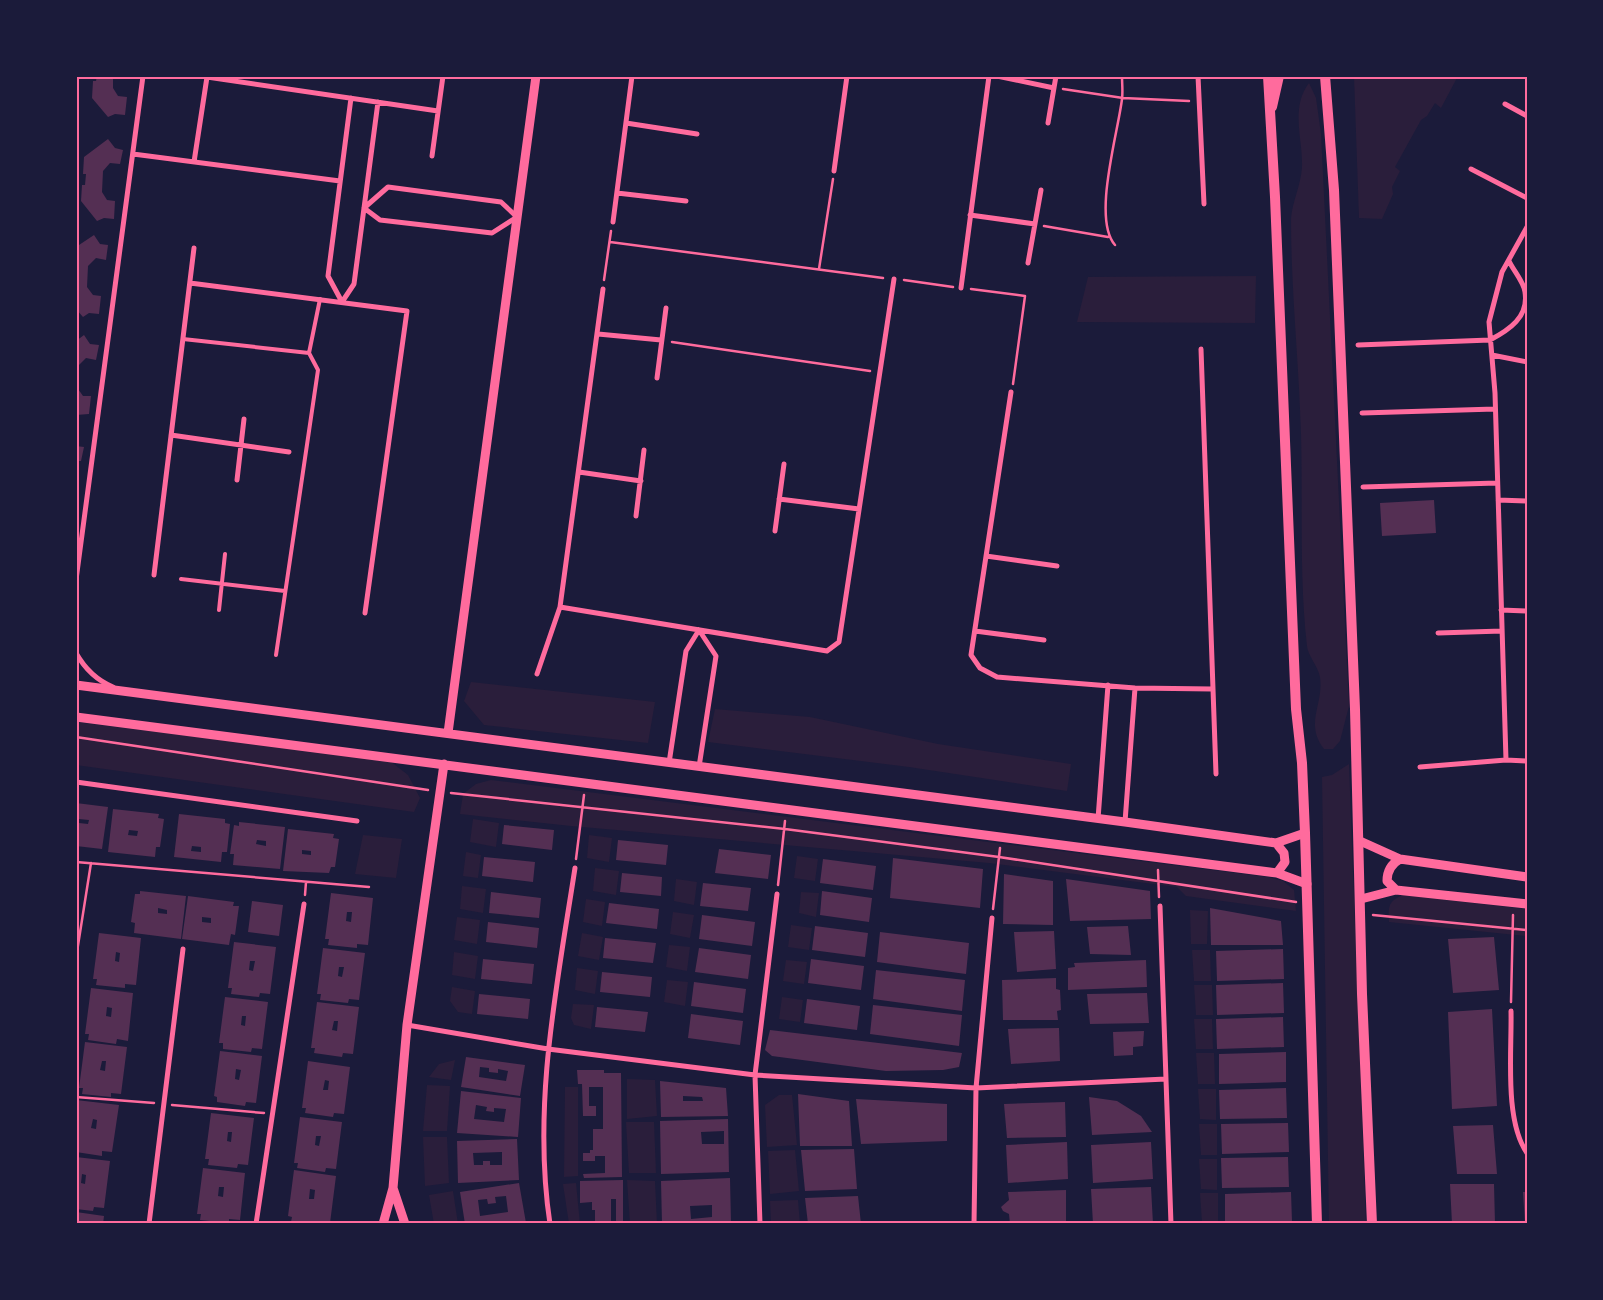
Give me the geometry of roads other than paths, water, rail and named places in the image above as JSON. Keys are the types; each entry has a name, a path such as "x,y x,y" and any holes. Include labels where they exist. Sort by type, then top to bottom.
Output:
{"main road":[{"path":"1268,76 1269,124 1275,197 1296,709 1302,763 1317,1224"},
{"path":"1269,124 1279,76"},
{"path":"1318,76 1328,120"},
{"path":"1325,76 1334,190 1360,841 1372,1224"}],"street":[{"path":"76,580 143,76"},
{"path":"432,156 443,76"},
{"path":"448,733 536,76"},
{"path":"613,222 632,76"},
{"path":"834,171 847,76"},
{"path":"961,288 988,76"},
{"path":"997,76 1054,88"},
{"path":"1048,123 1056,76"},
{"path":"1198,76 1204,204"},
{"path":"194,162 207,78 222,77 438,112"},
{"path":"342,302 328,276 351,98"},
{"path":"342,302 354,284 378,102"},
{"path":"1505,104 1527,116"},
{"path":"626,123 697,134"},
{"path":"133,154 340,181"},
{"path":"1471,169 1527,198"},
{"path":"364,208 388,187 501,202 517,217"},
{"path":"1028,264 1041,190"},
{"path":"617,194 686,201"},
{"path":"364,208 380,220 492,233 517,217"},
{"path":"970,214 1035,224"},
{"path":"1506,760 1495,394 1489,322 1502,272 1527,227"},
{"path":"154,575 194,248"},
{"path":"1358,345 1490,340 1509,330 1523,313 1525,292 1509,261"},
{"path":"560,606 827,651 839,642 894,279"},
{"path":"190,283 407,311 364,612"},
{"path":"537,674 560,606 603,289"},
{"path":"657,378 666,308"},
{"path":"598,334 661,340"},
{"path":"1201,349 1216,774"},
{"path":"1492,355 1527,362"},
{"path":"1012,392 971,655 980,668 997,677 1135,688 1212,689"},
{"path":"1362,413 1495,409"},
{"path":"237,480 244,418"},
{"path":"171,435 290,452"},
{"path":"636,516 644,450"},
{"path":"775,531 784,464"},
{"path":"578,472 641,481"},
{"path":"1363,487 1497,483"},
{"path":"779,499 859,509"},
{"path":"1498,500 1527,501"},
{"path":"986,556 1057,566"},
{"path":"1502,610 1527,611"},
{"path":"668,763 686,651 698,630"},
{"path":"698,630 716,656 699,767"},
{"path":"975,631 1044,640"},
{"path":"1438,633 1502,631"},
{"path":"76,653 91,674 101,682 128,692"},
{"path":"76,685 1098,818 1276,844 1305,834"},
{"path":"1098,818 1108,685"},
{"path":"1125,822 1135,688"},
{"path":"76,717 1277,873 1307,884"},
{"path":"1420,767 1506,760 1527,761"},
{"path":"383,1224 393,1188 407,1025 444,764"},
{"path":"76,782 358,821"},
{"path":"1360,841 1400,860 1527,876"},
{"path":"1276,844 1284,853 1285,862 1277,873"},
{"path":"1396,890 1387,881 1387,875 1394,862 1400,860"},
{"path":"550,1224 544,1170 548,1049 575,868"},
{"path":"1361,899 1396,890 1527,904"},
{"path":"760,1224 756,1074 777,894"},
{"path":"256,1224 304,904"},
{"path":"1160,906 1171,1224"},
{"path":"974,1224 976,1088 992,918"},
{"path":"149,1224 183,949"},
{"path":"1511,1011 1512,1112 1520,1143 1527,1153"},
{"path":"407,1025 548,1049 756,1074 976,1088 1166,1079"},
{"path":"393,1188 405,1224"}],"lane":[{"path":"276,655 318,370 309,353 320,300"},
{"path":"183,339 309,353"},
{"path":"219,610 225,554"},
{"path":"181,579 285,591"}]}
